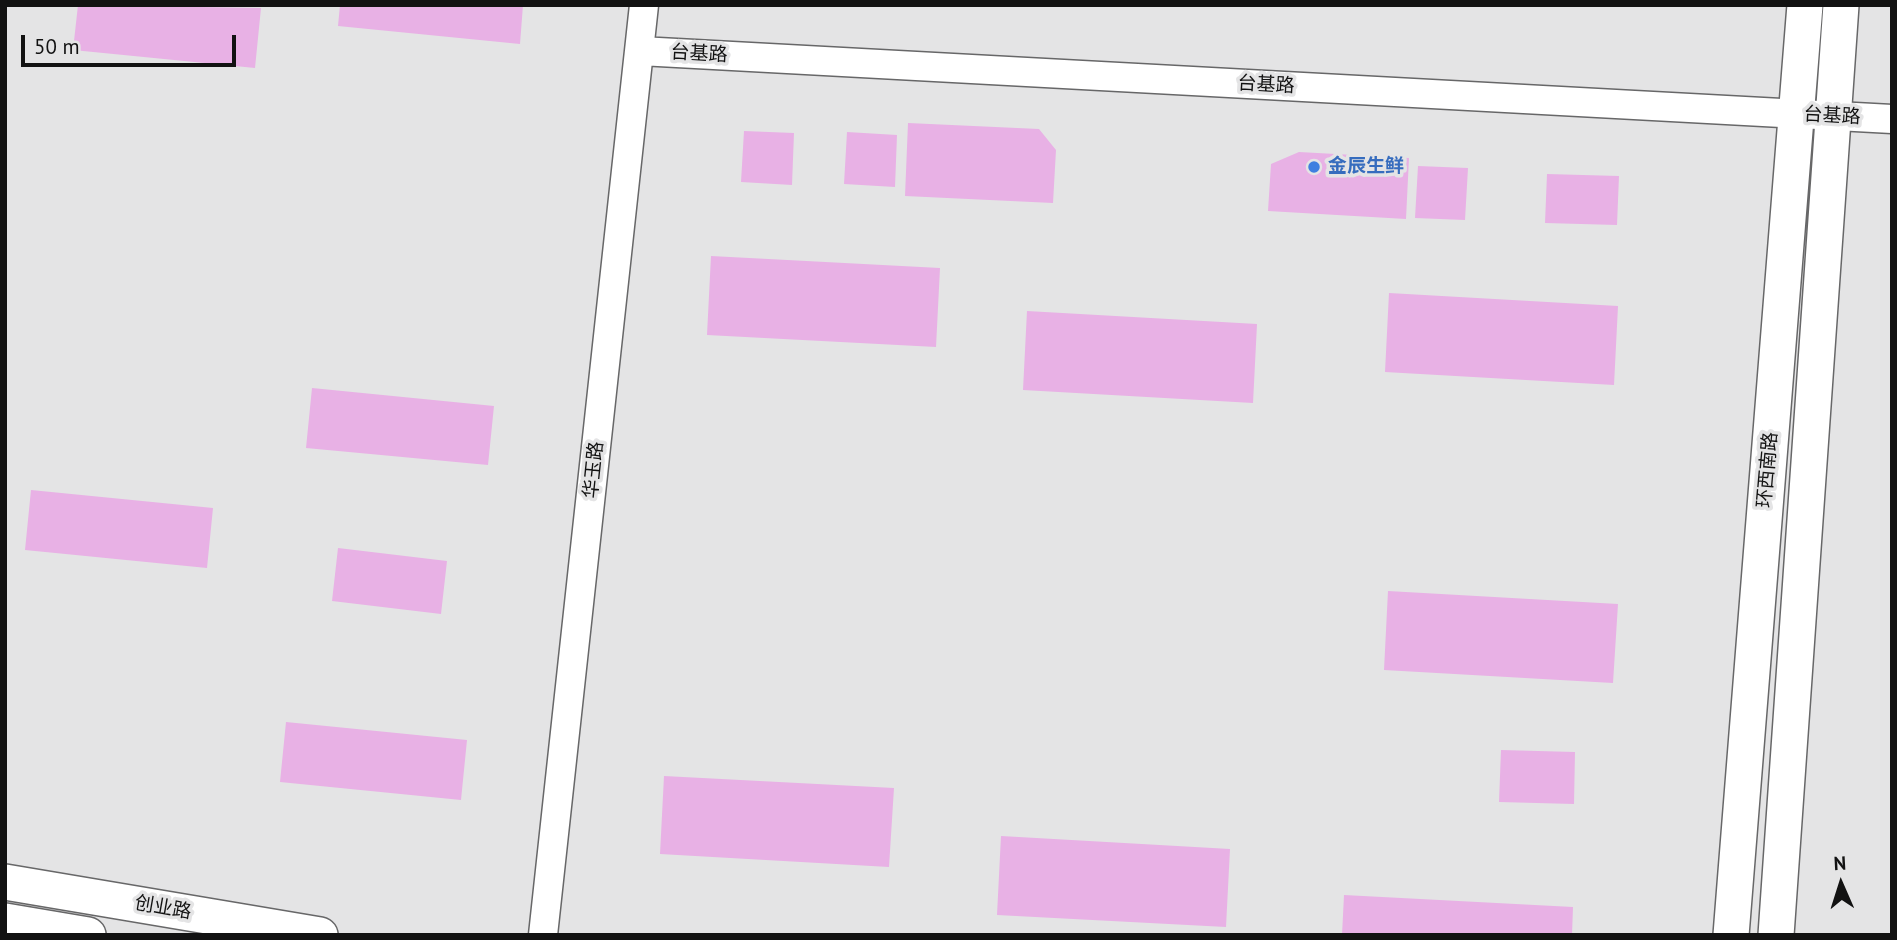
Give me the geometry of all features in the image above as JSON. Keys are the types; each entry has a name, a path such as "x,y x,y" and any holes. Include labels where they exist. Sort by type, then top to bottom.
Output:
{"street":[{"name":"华玉路","path":"543,935 644,5"},
{"name":"环西南路","path":"1731,935 1805,5"},
{"name":"环西南路","path":"1776,935 1842,5"},
{"name":"台基路","path":"640,51 1892,119"},
{"name":"创业路","path":"5,882 320,935"},
{"path":"5,921 88,935"}],"building":[{"path":"78,5 261,8 255,68 73,50"},
{"path":"340,5 523,5 520,44 338,26"},
{"path":"908,123 1039,129 1056,150 1053,203 905,196"},
{"path":"744,131 794,133 792,185 741,182"},
{"path":"847,132 897,135 895,187 844,184"},
{"path":"1299,152 1409,158 1406,219 1268,211 1271,164"},
{"path":"1418,166 1468,168 1465,220 1415,218"},
{"path":"1547,174 1619,176 1617,225 1545,223"},
{"path":"711,256 940,268 936,347 707,335"},
{"path":"1389,293 1618,306 1614,385 1385,372"},
{"path":"1027,311 1257,324 1253,403 1023,390"},
{"path":"312,388 494,406 488,465 306,448"},
{"path":"31,490 213,508 207,568 25,550"},
{"path":"338,548 447,561 441,614 332,601"},
{"path":"1388,591 1618,604 1613,683 1384,670"},
{"path":"286,722 467,740 461,800 280,782"},
{"path":"1501,750 1575,752 1574,804 1499,802"},
{"path":"664,776 894,788 889,867 660,854"},
{"path":"1001,836 1230,849 1226,927 997,915"},
{"path":"1344,895 1573,907 1572,935 1342,935"}],"place":[{"name":"金辰生鲜","path":"1314,167"}]}
